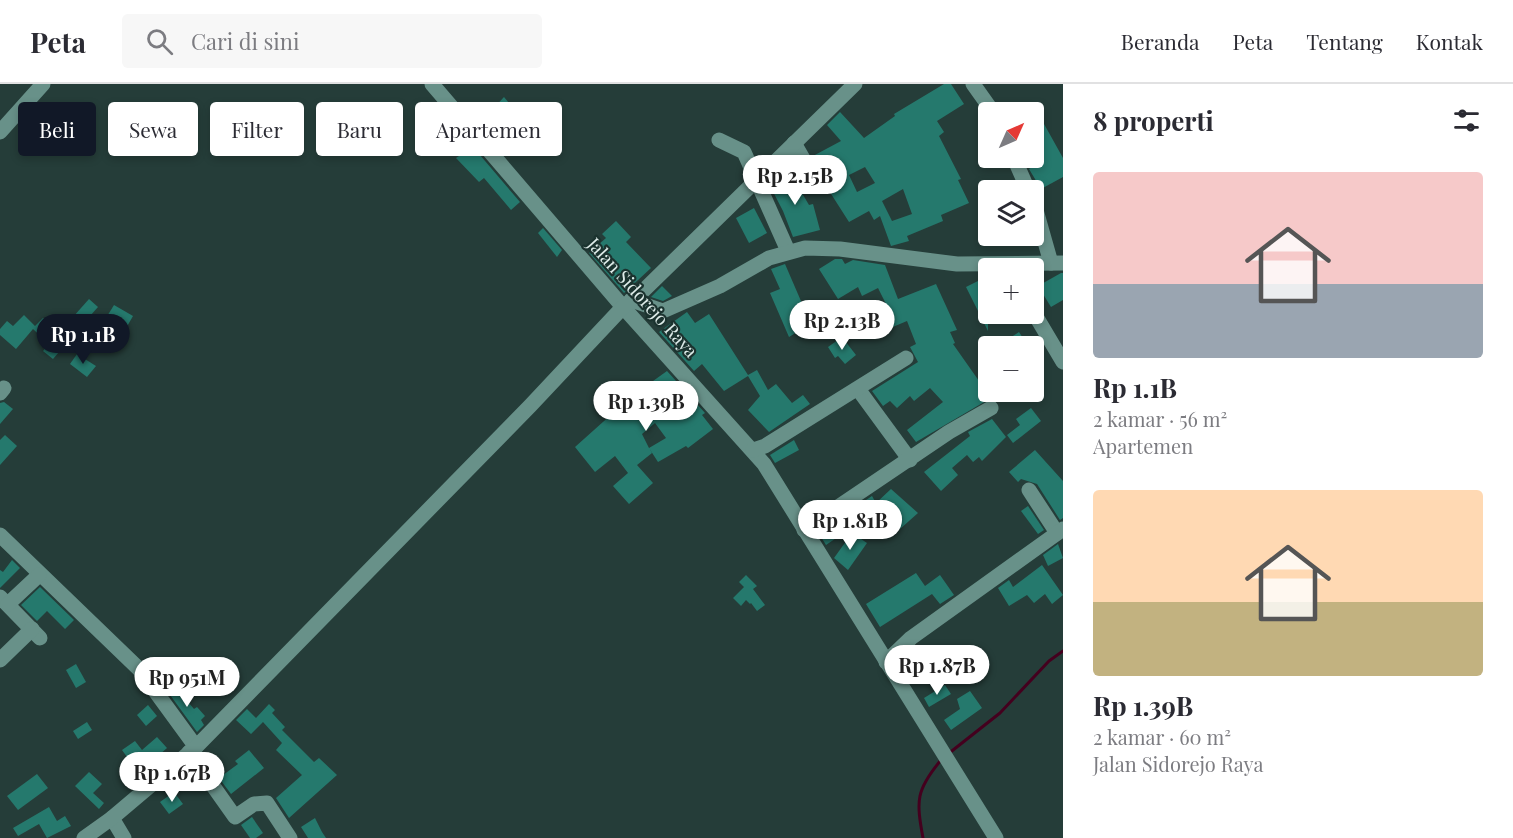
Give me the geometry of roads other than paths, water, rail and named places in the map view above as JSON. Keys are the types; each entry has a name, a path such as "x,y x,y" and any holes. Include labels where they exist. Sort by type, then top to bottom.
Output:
{"street":[{"path":"0,132 43,84"},
{"name":"Jalan Sidorejo Raya","path":"432,84 627,304 764,464 996,838"},
{"path":"84,838 112,818 192,749 627,304 855,84"},
{"path":"973,84 986,102"},
{"path":"719,140 744,152 788,251"},
{"path":"794,143 817,183"},
{"path":"1044,229 1057,263"},
{"path":"627,304 663,311 670,309 720,286 769,258 805,248 840,249 978,265"},
{"path":"1041,324 1063,362"},
{"path":"753,450 765,446 906,358"},
{"path":"858,389 910,460"},
{"path":"804,530 949,432 991,408"},
{"path":"885,662 911,638 1060,531 1029,490"},
{"path":"0,535 139,669 235,816 254,804 267,803 290,838"},
{"path":"0,660 36,634 2,600 39,575"},
{"path":"112,818 124,838"}],"waterway":[{"path":"948,754 1000,713 1049,661 1063,651"},
{"path":"923,838 919,814 920,796 922,788 941,760"}]}
